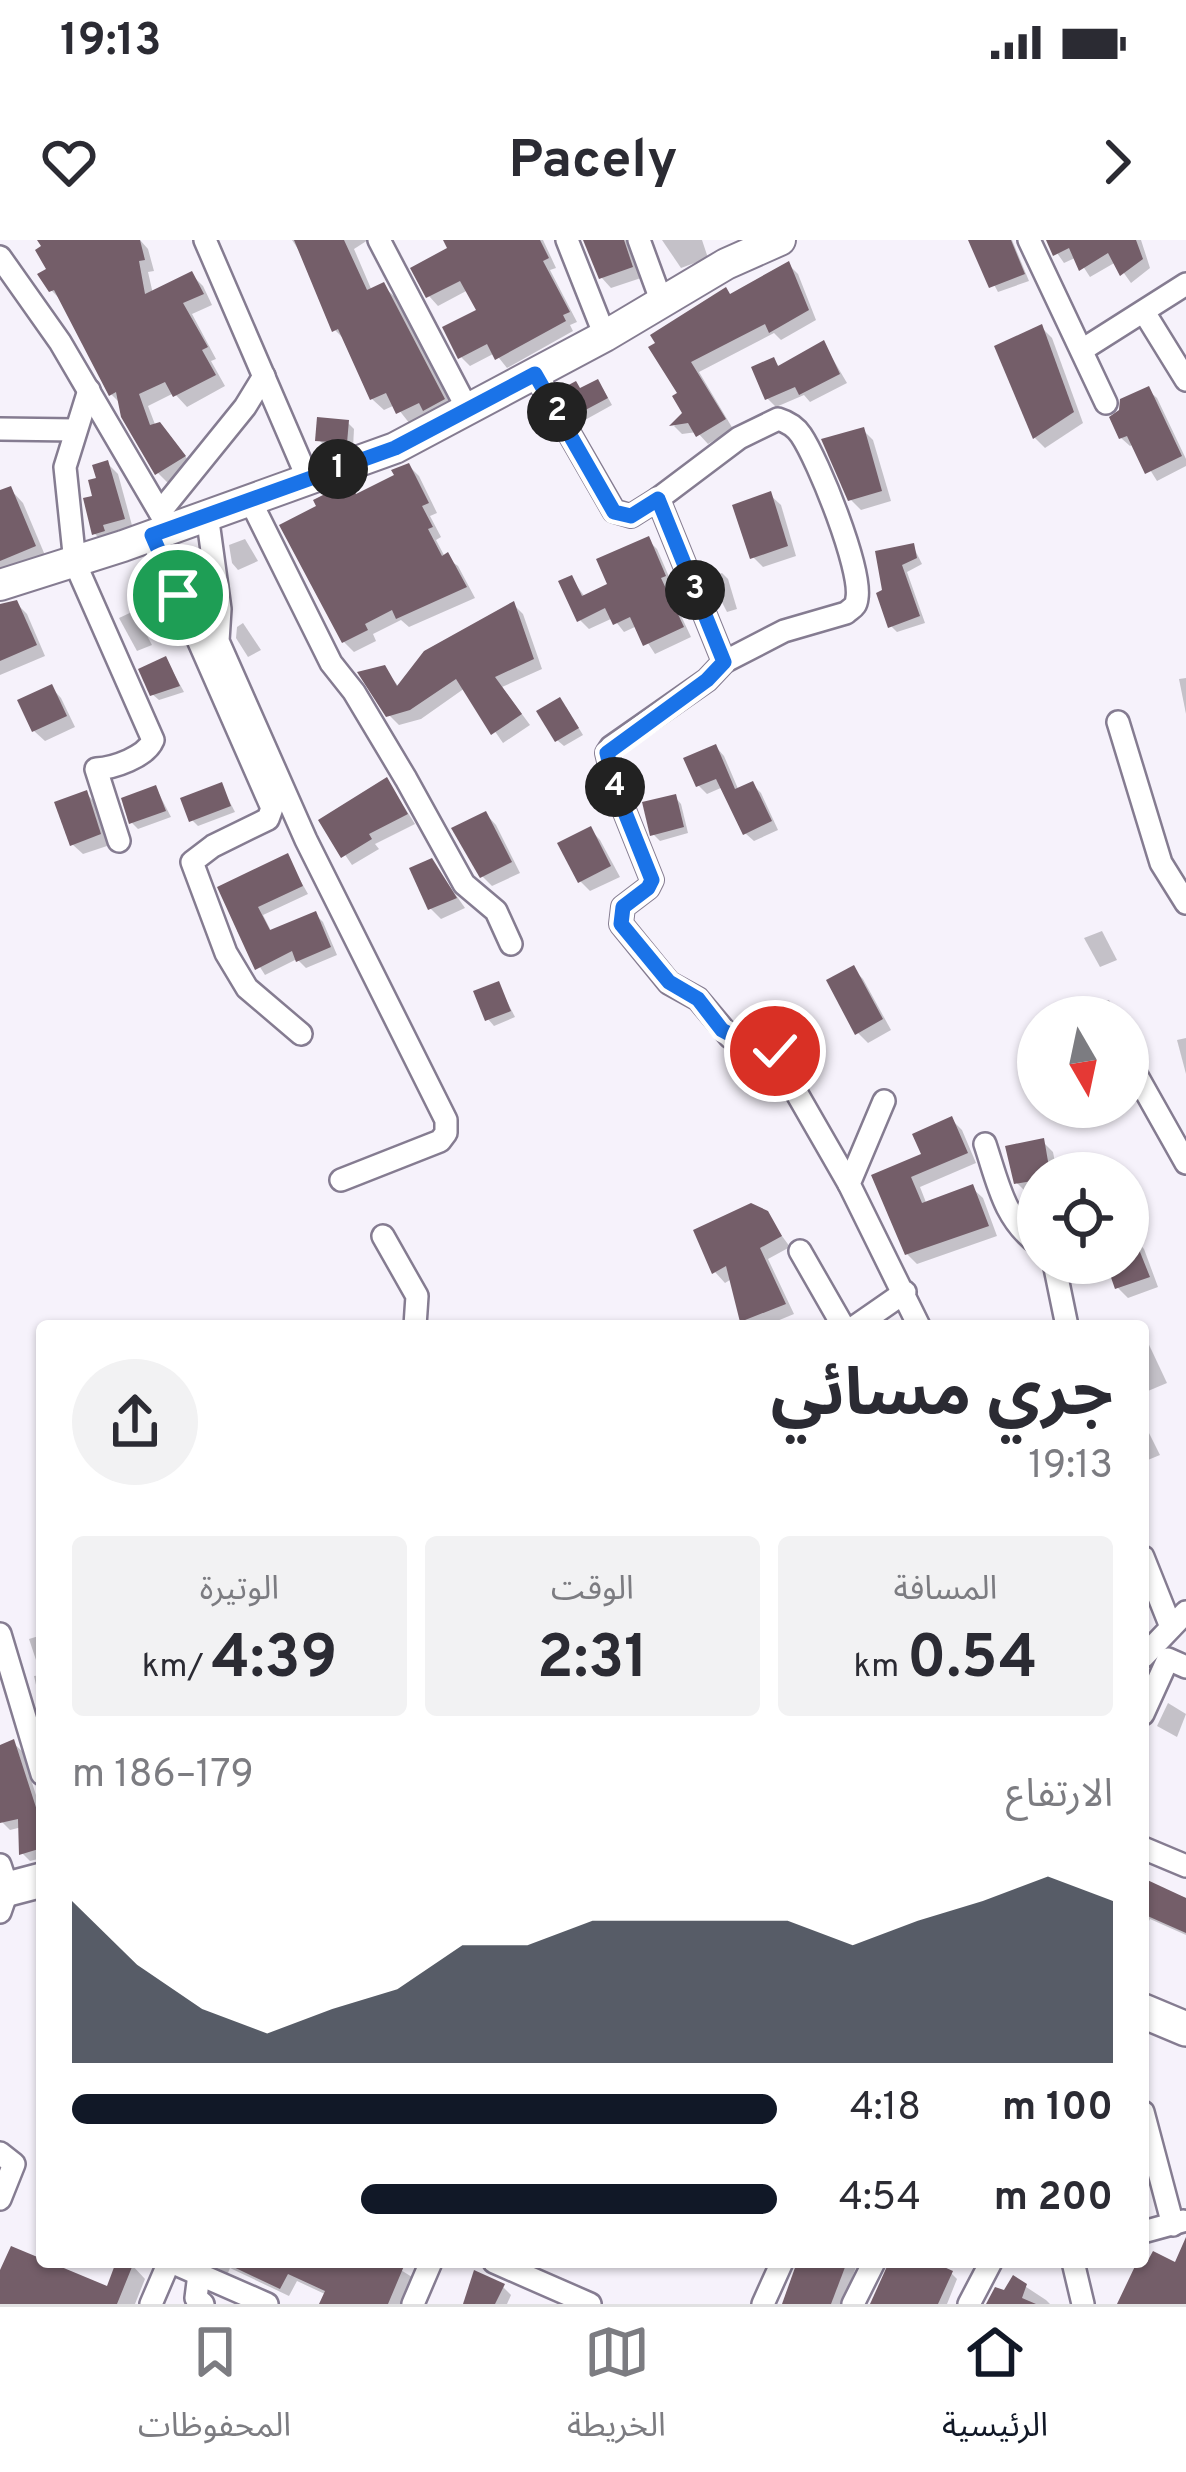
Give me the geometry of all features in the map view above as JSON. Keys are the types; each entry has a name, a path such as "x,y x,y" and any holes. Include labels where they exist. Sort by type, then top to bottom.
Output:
{"main road":[{"path":"2,1889 36,1881"},
{"path":"1149,2014 1186,2029"}],"street":[{"path":"205,240 308,479"},
{"path":"379,240 468,410"},
{"path":"567,240 605,336"},
{"path":"639,240 661,300"},
{"path":"0,585 75,562 160,525 207,514 395,448 605,336 661,300 781,240"},
{"path":"1029,240 1106,404"},
{"path":"0,256 89,390 160,525 272,808 268,820 213,846 192,862 226,952 247,988 301,1034"},
{"path":"1082,350 1186,284"},
{"path":"1144,312 1186,380"},
{"path":"535,374 614,512 631,516 739,437 778,419 799,432 834,508 858,593 854,606 846,613 784,631 724,662 707,680 607,753 616,790 652,880 623,907 621,924 669,982 698,999 730,1037 761,1031 849,1184 917,1320"},
{"path":"160,525 264,376"},
{"path":"89,390 65,467 75,562 153,740 147,752 112,768 96,769 119,841"},
{"path":"0,429 74,430"},
{"path":"249,498 331,663 354,692 464,884 496,911 512,944"},
{"path":"658,499 724,662"},
{"path":"207,514 220,609 218,641 306,840 446,1120 440,1141 341,1180"},
{"path":"1118,722 1161,863 1186,902"},
{"path":"1149,1097 1186,1163"},
{"path":"849,1184 884,1101"},
{"path":"985,1144 1008,1214 1017,1227"},
{"path":"383,1236 417,1296 415,1320"},
{"path":"800,1251 840,1320"},
{"path":"1058,1284 1066,1320"},
{"path":"865,1320 905,1292"},
{"path":"1149,1568 1179,1620 1149,1695"},
{"path":"0,1634 36,1754"},
{"path":"1149,1851 1186,1866"},
{"path":"1149,2130 1179,2223 1149,2230"},
{"path":"0,2153 14,2164 0,2199"},
{"path":"151,2304 167,2268"},
{"path":"184,2268 267,2304"},
{"path":"412,2304 428,2268"},
{"path":"507,2268 576,2301"},
{"path":"763,2304 779,2268"},
{"path":"853,2304 871,2268"},
{"path":"969,2304 988,2268"},
{"path":"1074,2268 1080,2301"},
{"path":"199,2274 196,2298 202,2304"}],"building":[{"path":"37,240 140,240 145,294 192,271 204,294 183,303 208,347 202,350 216,375 173,397 165,382 139,394 150,425 160,422 186,456 155,475 121,417 116,392 109,396 54,290 49,292 37,274 46,269 35,250 41,246"},
{"path":"294,240 344,240 367,290 384,282 445,399 423,411 419,403 396,414 386,393 370,400 338,329 332,332"},
{"path":"443,240 540,240 549,258 543,261 570,312 563,315 566,321 495,360 487,344 458,359 442,327 476,310 460,281 426,298 410,268 447,248"},
{"path":"583,240 624,240 633,267 599,279"},
{"path":"968,240 1011,240 1025,274 989,288"},
{"path":"1046,240 1136,240 1143,259 1120,276 1108,253 1079,271 1069,248 1053,256"},
{"path":"789,261 809,310 769,333 765,324 691,362 726,419 696,437 688,423 669,426 682,413 672,396 677,393 648,347 655,343 650,335 726,287 730,294"},
{"path":"1042,324 1074,412 1033,439 994,346"},
{"path":"824,340 840,374 799,395 795,387 765,400 751,367 774,357 778,366"},
{"path":"598,379 608,398 576,415 561,389 576,381 580,388"},
{"path":"1149,386 1182,456 1145,474 1127,436 1119,439 1109,417 1119,410 1120,399"},
{"path":"317,417 349,420 347,443 315,441"},
{"path":"864,427 882,491 848,501 821,439"},
{"path":"108,460 125,519 103,525 105,531 92,535 83,498 92,496 88,480 96,478 92,465"},
{"path":"409,463 429,503 422,506 433,527 428,529 442,556 448,552 467,587 396,619 392,610 342,643 279,525 316,506 313,500 325,494 351,485 356,494"},
{"path":"11,486 36,546 0,561 0,490"},
{"path":"771,491 788,546 750,559 732,505"},
{"path":"649,536 666,576 661,578 684,627 643,646 630,617 613,625 605,608 577,622 558,581 572,575 582,596 607,584 596,559"},
{"path":"914,543 917,558 902,565 920,616 888,628 876,593 882,590 875,551"},
{"path":"17,600 37,645 0,661 0,604"},
{"path":"514,601 534,659 495,677 522,714 491,735 456,679 410,710 386,717 357,672 385,665 397,686 424,651"},
{"path":"166,656 180,686 150,696 138,669"},
{"path":"52,684 67,716 32,732 17,700"},
{"path":"560,697 579,728 555,742 536,711"},
{"path":"716,744 735,789 753,781 772,821 743,835 716,779 696,787 683,758"},
{"path":"387,777 408,814 369,834 372,839 341,858 318,820"},
{"path":"222,782 231,806 189,822 180,798"},
{"path":"156,785 166,811 129,824 121,798"},
{"path":"87,790 101,834 70,846 54,802"},
{"path":"676,794 684,827 650,836 642,802"},
{"path":"486,811 512,862 480,878 451,828"},
{"path":"591,826 611,866 578,883 557,843"},
{"path":"288,853 303,886 258,907 270,930 316,911 331,947 296,962 292,951 255,970 217,887"},
{"path":"432,858 457,898 428,910 409,868"},
{"path":"854,965 883,1019 855,1035 826,980"},
{"path":"499,981 511,1011 485,1021 473,991"},
{"path":"952,1116 968,1153 911,1177 922,1203 973,1184 989,1226 905,1255 871,1175 921,1154 912,1134"},
{"path":"1044,1138 1046,1152 1017,1152 1014,1184 1005,1146"},
{"path":"751,1203 768,1211 782,1236 760,1248 786,1304 740,1320 726,1266 712,1274 693,1230"},
{"path":"14,1739 36,1807 36,1850 19,1855 18,1819 0,1823 0,1745"},
{"path":"1149,1881 1186,1898 1186,1933 1149,1917"},
{"path":"1186,2237 1186,2304 1117,2304 1134,2268 1149,2268 1153,2251 1175,2262"},
{"path":"11,2246 36,2256 36,2268 64,2268 107,2286 114,2268 132,2268 117,2304 0,2304 0,2270"},
{"path":"236,2268 403,2268 388,2304 319,2304 325,2291 288,2274 280,2289"},
{"path":"795,2268 845,2268 831,2304 782,2304"},
{"path":"886,2268 953,2271 938,2304 870,2304"},
{"path":"474,2270 505,2284 495,2304 463,2304"},
{"path":"1013,2275 1027,2284 1022,2298 1036,2304 986,2304 995,2287 1004,2290"}],"route":[{"path":"178,595 152,535 395,448 535,374 614,512 631,516 658,499 724,662 707,680 607,753 616,790 652,880 623,907 621,924 669,982 698,999 730,1037 758,1029 775,1051"}]}
